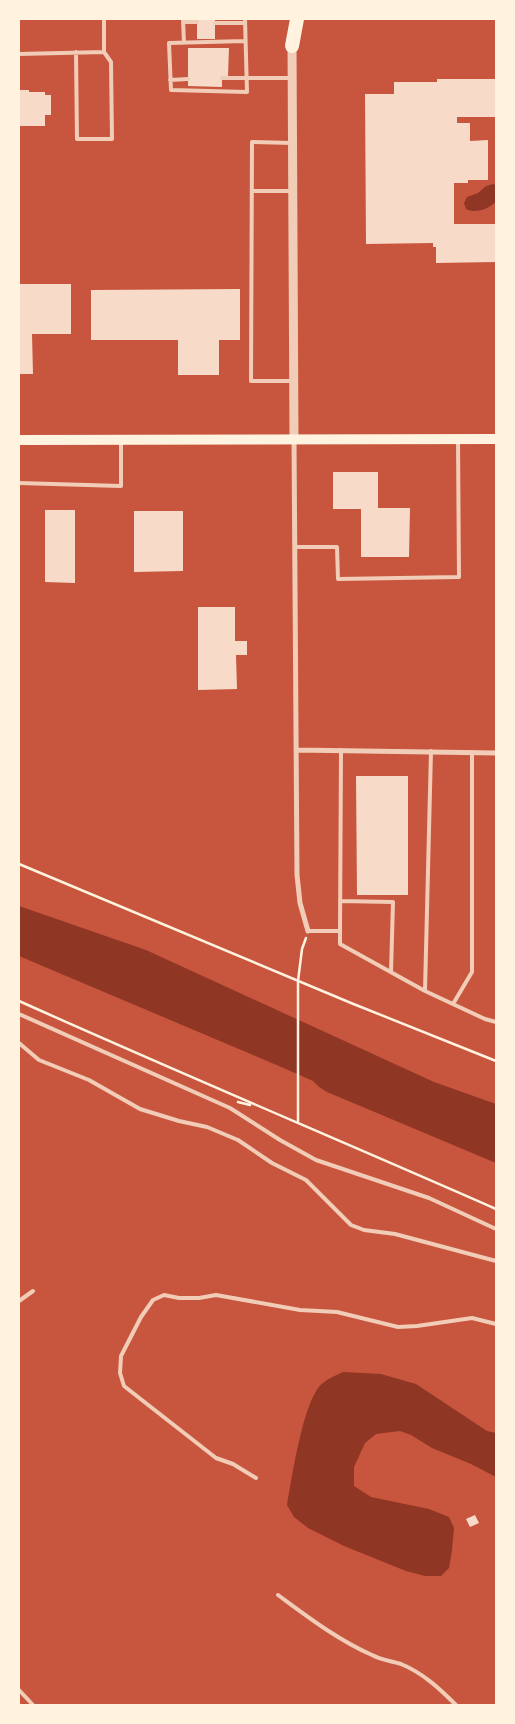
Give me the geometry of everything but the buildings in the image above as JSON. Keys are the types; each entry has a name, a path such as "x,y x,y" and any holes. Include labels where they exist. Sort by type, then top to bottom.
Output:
{"highway":[{"path":"292,46 297,19"}],"main road":[{"path":"19,440 496,439"}],"street":[{"path":"292,19 298,891 303,918 308,931"},
{"path":"296,750 496,752"}],"lane":[{"path":"76,52 76,139 112,139 111,62 104,52 104,19"},
{"path":"184,43 183,20 197,22"},
{"path":"214,23 245,21 246,92 171,90 169,43 245,41"},
{"path":"19,54 104,52"},
{"path":"222,78 292,78"},
{"path":"170,80 188,80"},
{"path":"292,142 252,142 251,381 294,381"},
{"path":"252,191 293,191"},
{"path":"295,547 337,547 338,579 459,577 458,439"},
{"path":"19,484 121,486 121,440"},
{"path":"341,750 340,944 425,991 484,1019 496,1022"},
{"path":"425,991 431,751"},
{"path":"453,1004 472,972 472,752"},
{"path":"340,901 393,902 391,972"},
{"path":"308,931 340,931"},
{"path":"19,1014 230,1108 280,1140 316,1160 428,1198 496,1229"},
{"path":"19,1043 39,1060 89,1080 140,1109 207,1127 238,1140 272,1163 306,1180 351,1225 364,1230 395,1234 496,1261"},
{"path":"19,1301 33,1291"},
{"path":"256,1478 233,1464 216,1458 124,1386 120,1373 121,1356 141,1317 153,1300 164,1295 179,1298 199,1298 216,1295 300,1310 337,1312 398,1327 472,1318 496,1324"},
{"path":"278,1595 329,1632 372,1656 401,1664 419,1674 456,1705"},
{"path":"19,1690 33,1705"}],"path":[{"path":"19,864 351,1003 496,1061"},
{"path":"298,1122 298,981 302,949 308,931"},
{"path":"19,1001 256,1106 298,1122 496,1209"}],"shaded area":[{"path":"493,184 496,185 496,202 482,210 466,209 464,203 467,197"},
{"path":"19,906 146,950 434,1082 496,1104 496,1163 327,1092 313,1081 279,1066 19,956"},
{"path":"343,1372 381,1374 416,1384 487,1431 496,1433 496,1477 471,1464 432,1448 411,1435 400,1431 376,1434 365,1443 354,1467 354,1486 371,1497 429,1509 449,1517 454,1528 452,1550 449,1568 441,1576 425,1576 406,1571 344,1546 308,1528 294,1517 287,1505 299,1440 310,1405 316,1391 323,1383"}]}
